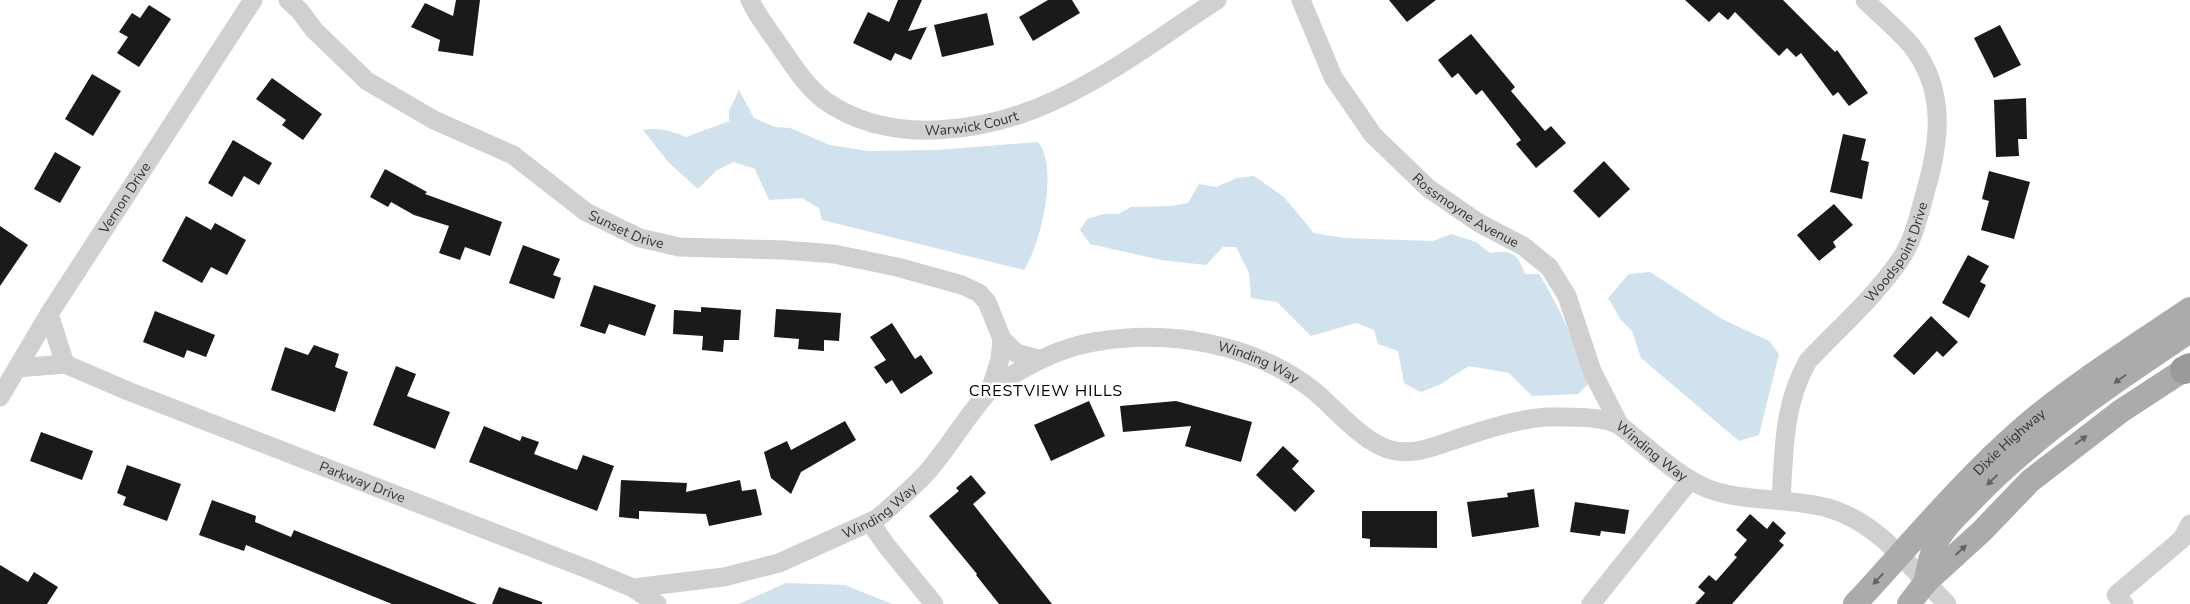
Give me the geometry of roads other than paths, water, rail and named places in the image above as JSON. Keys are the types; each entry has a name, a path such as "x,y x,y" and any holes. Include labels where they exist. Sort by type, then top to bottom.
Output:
{"main road":[{"name":"Dixie Highway","path":"1855,604 1983,465 2024,427 2076,387 2190,309"},
{"path":"1926,582 1931,554 1940,536 1991,481 2033,443 2081,406 2190,331"},
{"path":"1909,604 1926,582 1982,531 2038,474 2121,410 2188,368"}],"street":[{"name":"Vernon Drive","path":"0,397 49,314 253,0"},
{"name":"Sunset Drive","path":"288,0 300,11 314,30 367,81 434,120 513,155 586,212 622,230 640,238 679,247 784,250 834,254 897,266 948,281 979,293 987,302 1002,339 1016,353 1038,359"},
{"name":"Warwick Court","path":"750,0 802,77 822,98 840,110 860,119 884,126 920,130 967,127 1010,118 1059,99 1095,79 1217,0"},
{"name":"Rossmoyne Avenue","path":"1301,0 1333,77 1373,135 1428,188 1479,223 1522,246 1549,267 1567,296 1592,370 1619,424"},
{"name":"Woodspoint Drive","path":"1781,500 1785,431 1793,392 1799,377 1808,362 1882,283 1902,258 1910,244 1934,163 1938,126 1936,100 1930,81 1911,46 1865,0"},
{"path":"49,314 65,364"},
{"name":"Winding Way","path":"633,588 724,577 779,563 870,522 879,517 928,472 991,388 1038,359 1093,342 1165,338 1218,345 1256,357 1289,374 1312,390 1364,435 1382,447 1393,450 1406,452 1437,447 1468,435 1530,419 1547,417 1599,420 1619,424 1690,480 1723,494 1781,500 1828,508 1850,516 1862,523 1901,555 1947,604"},
{"path":"991,388 1000,359 1002,339"},
{"name":"Parkway Drive","path":"17,368 65,364 128,391 590,570 633,588 657,604"},
{"path":"1590,604 1690,480"},
{"path":"870,522 886,545 934,604"},
{"path":"2124,604 2116,595 2182,539 2190,524"}],"water":[{"path":"739,90 754,118 775,127 790,128 830,145 868,151 937,150 1038,142 1044,154 1047,169 1045,205 1036,242 1024,270 822,220 819,208 802,198 769,200 755,169 734,162 717,170 698,189 669,163 643,130 665,130 686,137 729,121 729,111"},
{"path":"1254,176 1284,197 1314,233 1343,238 1433,241 1451,234 1476,242 1490,253 1503,252 1513,254 1520,262 1525,274 1539,274 1547,287 1567,327 1589,383 1578,394 1532,396 1509,373 1469,366 1439,385 1421,392 1404,383 1398,351 1378,344 1374,330 1356,323 1311,336 1277,302 1251,298 1249,273 1236,247 1223,247 1206,265 1161,260 1090,244 1080,230 1087,219 1103,214 1118,214 1131,207 1172,206 1188,203 1199,184 1216,187 1237,178"},
{"path":"1650,272 1724,320 1769,341 1779,354 1759,435 1739,441 1641,358 1632,331 1621,320 1608,298 1629,274"},
{"path":"786,583 845,585 892,604 739,604"}],"district":[{"name":"CRESTVIEW HILLS","path":"1046,390"}]}
